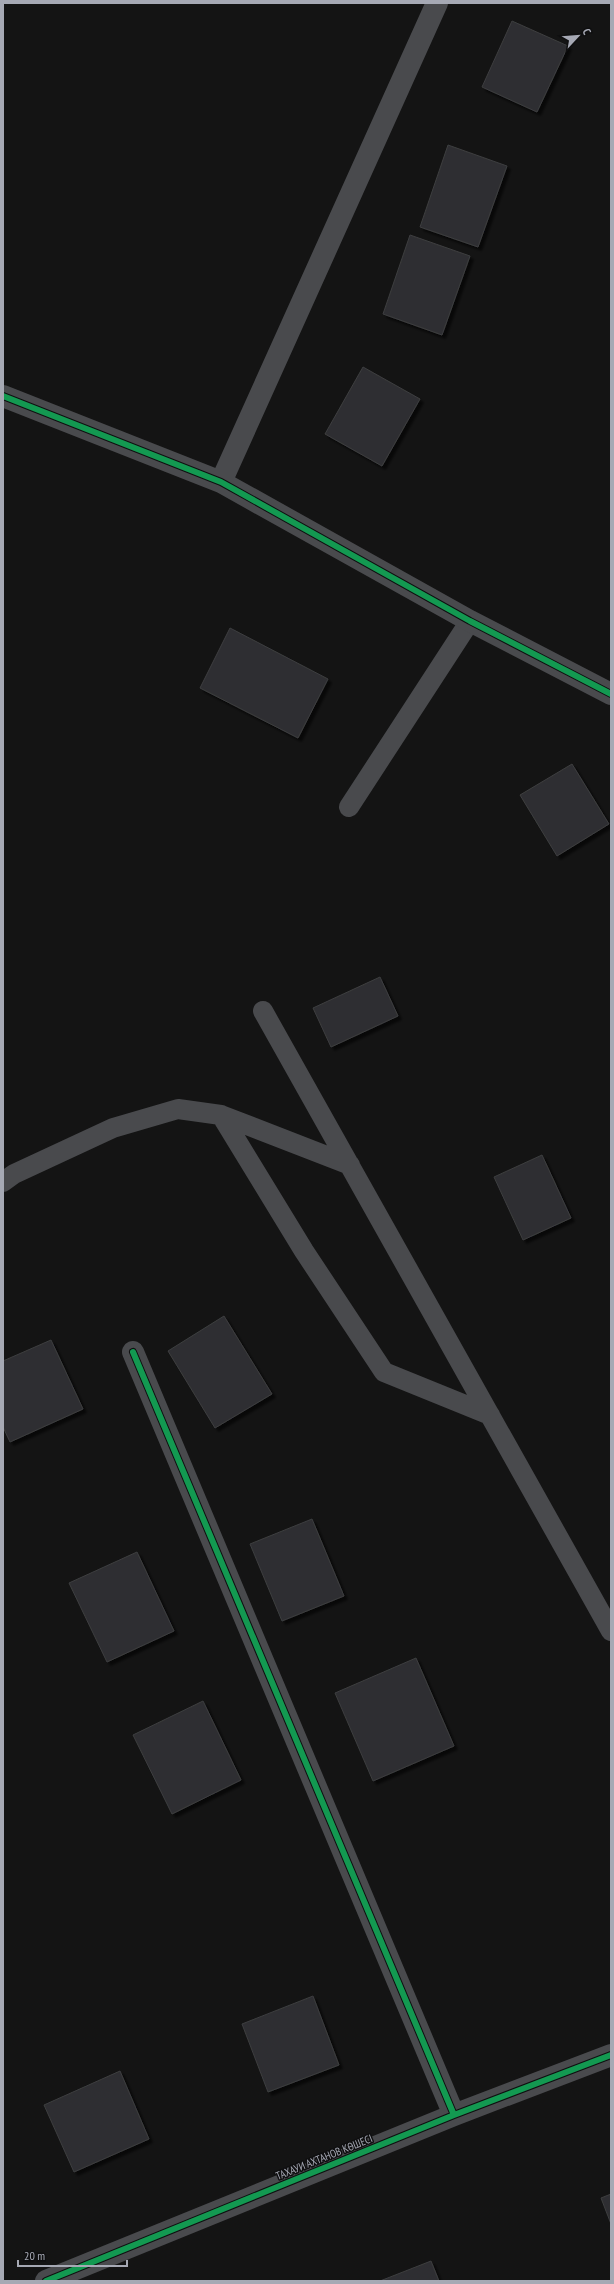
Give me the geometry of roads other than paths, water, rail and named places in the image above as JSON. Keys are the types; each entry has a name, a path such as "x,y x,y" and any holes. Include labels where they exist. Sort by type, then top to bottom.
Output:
{"street":[{"path":"221,482 437,3"},
{"path":"3,396 221,482 470,621 611,694"},
{"path":"133,1352 454,2115"},
{"name":"ТАХАУИ АХТАНОВ КӨШЕСІ","path":"46,2281 454,2115 611,2055"}],"lane":[{"path":"349,807 470,621"},
{"path":"263,1011 611,1631"},
{"path":"3,1182 14,1174 113,1128 178,1109 221,1115 350,1165"},
{"path":"221,1115 304,1251 384,1372 490,1415"}]}
